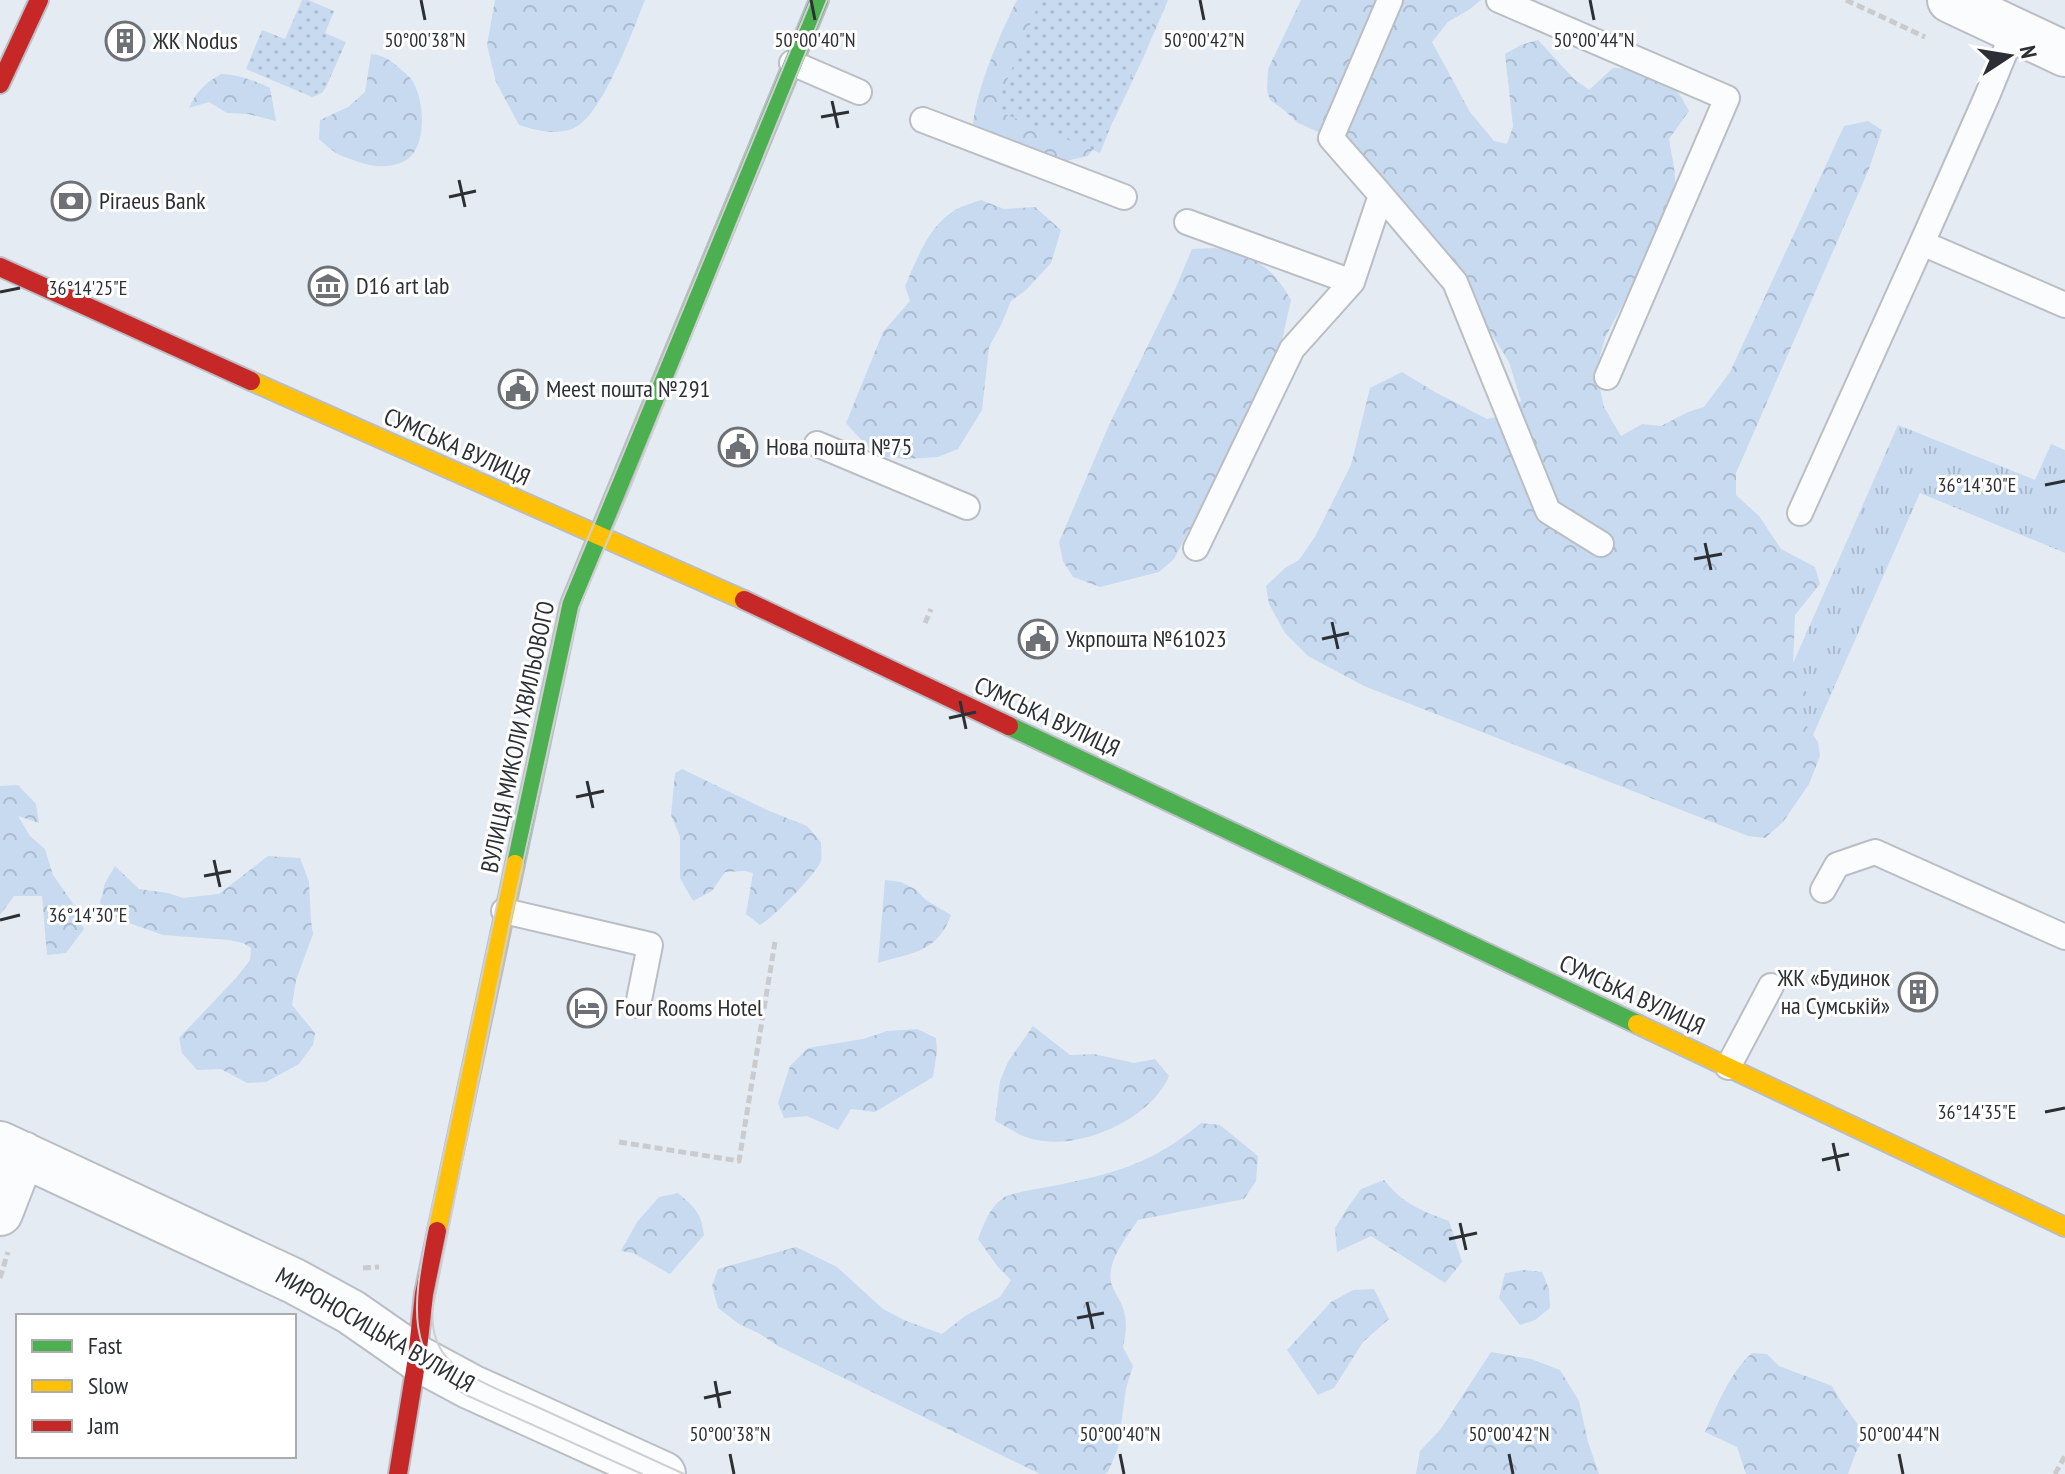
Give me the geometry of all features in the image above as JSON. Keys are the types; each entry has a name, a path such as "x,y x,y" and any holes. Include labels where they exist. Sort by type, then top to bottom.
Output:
{"main road":[{"path":"0,84 39,0"},
{"name":"ВУЛИЦЯ МИКОЛИ ХВИЛЬОВОГО","path":"398,1474 424,1294 570,604 819,0"},
{"name":"СУМСЬКА ВУЛИЦЯ","path":"0,267 755,605 2065,1227"}],"street":[{"path":"1950,0 2065,54"},
{"path":"0,1213 12,1149"},
{"name":"МИРОНОСИЦЬКА ВУЛИЦЯ","path":"12,1149 294,1281 351,1312 417,1358 471,1387 663,1474"}],"lane":[{"path":"1390,0 1331,138 1455,282 1548,511 1601,544"},
{"path":"1499,0 1727,98 1607,377"},
{"path":"1800,513 2014,30"},
{"path":"792,63 859,92"},
{"path":"923,120 1124,197"},
{"path":"1196,548 1292,349 1352,282 1381,195"},
{"path":"1187,222 1352,282"},
{"path":"1922,243 2065,305"},
{"path":"817,444 967,507"},
{"path":"1823,890 1837,865 1875,852 2065,937"},
{"path":"504,911 650,945 638,1005"},
{"path":"1728,1067 1771,986"}],"path":[{"path":"925,623 931,609"},
{"path":"619,1142 739,1161 775,942"},
{"path":"2055,1474 2065,1456"}],"green space":[{"path":"302,0 334,11 325,33 346,42 326,87 322,93 312,97 246,69 262,30 285,39"},
{"path":"495,0 645,0 608,85 589,116 579,125 557,132 519,125 496,82 487,45"},
{"path":"1017,0 1168,0 1114,120 1088,156 1066,161 1031,155 973,124 984,77"},
{"path":"1040,0 1162,0 1100,153 995,110"},
{"path":"1301,0 1481,0 1448,22 1432,42 1470,112 1494,141 1507,144 1513,126 1505,54 1538,40 1574,79 1589,90 1613,68 1658,77 1680,96 1689,111 1669,139 1676,192 1664,226 1605,338 1596,371 1604,407 1621,436 1642,424 1661,426 1704,407 1730,372 1844,126 1868,121 1882,130 1869,169 1736,473 1736,495 1759,516 1781,549 1815,567 1820,584 1795,615 1793,666 1808,696 1799,715 1818,742 1820,756 1809,784 1783,822 1765,838 1748,836 1364,686 1308,656 1285,633 1269,604 1266,586 1299,560 1316,535 1351,465 1370,388 1402,372 1487,419 1496,417 1521,401 1509,362 1446,260 1356,149 1298,123 1270,100 1268,69"},
{"path":"371,54 386,58 408,75 420,103 422,123 419,142 410,157 393,165 374,166 349,159 319,139 320,120 348,107 365,92"},
{"path":"221,74 246,78 270,88 276,121 227,113 209,102 189,108 202,88"},
{"path":"981,200 1004,209 1035,207 1061,230 1051,263 1011,301 989,347 982,410 958,449 938,457 907,459 876,456 846,423 883,332 910,301 905,286 931,233 957,209"},
{"path":"1215,248 1250,258 1268,270 1284,288 1291,300 1281,345 1208,502 1174,559 1159,572 1100,587 1073,577 1063,561 1059,542 1110,423 1192,249"},
{"path":"1898,425 2035,480 2051,444 2065,450 2065,553 1920,493 1813,735 1772,711"},
{"path":"682,769 807,826 821,842 818,867 774,915 760,925 746,914 753,873 725,872 712,891 693,901 680,878 680,837 671,815 675,773"},
{"path":"18,785 36,804 39,823 18,816 30,836 45,849 53,875 72,902 84,929 66,953 47,955 42,896 14,896 0,915 0,786"},
{"path":"268,856 300,858 309,882 313,934 296,980 292,1005 315,1033 313,1045 299,1064 266,1082 247,1083 221,1069 197,1070 182,1053 179,1038 236,978 250,960 251,948 229,940 163,935 118,919 100,903 105,883 115,866 139,889 183,898 219,894"},
{"path":"885,880 901,882 915,889 926,900 951,915 939,937 931,944 878,963"},
{"path":"1033,1026 1070,1055 1094,1054 1134,1063 1155,1059 1169,1076 1146,1107 1109,1130 1068,1141 1025,1137 995,1121 1000,1081 1008,1062"},
{"path":"917,1029 936,1038 933,1077 875,1112 851,1109 838,1130 807,1116 784,1118 778,1103 790,1066 808,1048 863,1039 887,1031"},
{"path":"1201,1123 1220,1125 1258,1156 1256,1181 1244,1199 1138,1220 1119,1249 1112,1265 1111,1282 1124,1311 1126,1328 1123,1347 1133,1366 1126,1388 1118,1448 1105,1474 1040,1474 778,1346 718,1308 712,1286 718,1269 796,1247 837,1267 883,1309 942,1334 965,1316 1000,1297 1011,1280 978,1239 998,1202 1007,1196 1103,1174 1136,1163 1168,1147"},
{"path":"1384,1180 1414,1206 1449,1221 1462,1262 1445,1283 1371,1236 1337,1252 1335,1228 1348,1207 1361,1189"},
{"path":"678,1193 696,1211 704,1235 670,1274 633,1253 621,1251 637,1222 659,1197"},
{"path":"1524,1270 1542,1272 1549,1289 1550,1308 1535,1320 1520,1325 1499,1298 1505,1273"},
{"path":"1374,1289 1389,1319 1363,1342 1334,1388 1318,1395 1287,1350 1331,1302 1353,1290"},
{"path":"1491,1352 1531,1359 1560,1370 1579,1401 1599,1474 1416,1474 1420,1451 1440,1430"},
{"path":"1752,1353 1767,1354 1779,1366 1832,1386 1865,1436 1848,1474 1746,1474 1737,1447 1705,1432 1730,1380"}],"tram line":[{"path":"642,1474 466,1395 445,1380 422,1343 417,1301 419,1278 562,601 811,0"},
{"path":"684,1474 464,1372 447,1358 436,1340 433,1306 512,913 579,608 827,0"}],"traffic: fast":[{"path":"515,864 570,604 819,0"},
{"path":"1009,726 1637,1024"}],"traffic: slow":[{"path":"251,381 744,600"},
{"path":"437,1231 515,864"},
{"path":"1637,1024 2065,1227"}],"traffic: jam":[{"path":"0,84 39,0"},
{"path":"0,267 251,381"},
{"path":"744,600 1009,726"},
{"path":"398,1474 424,1294 437,1231"}],"place":[{"name":"ЖК Nodus","path":"125,41"},
{"name":"Piraeus Bank","path":"71,201"},
{"name":"D16 art lab","path":"328,286"},
{"name":"Meest пошта №291","path":"518,389"},
{"name":"Нова пошта №75","path":"738,447"},
{"name":"Укрпошта №61023","path":"1038,639"},
{"name":"ЖК «Будинок на Сумській»","path":"1918,992"},
{"name":"Four Rooms Hotel","path":"587,1008"}]}
